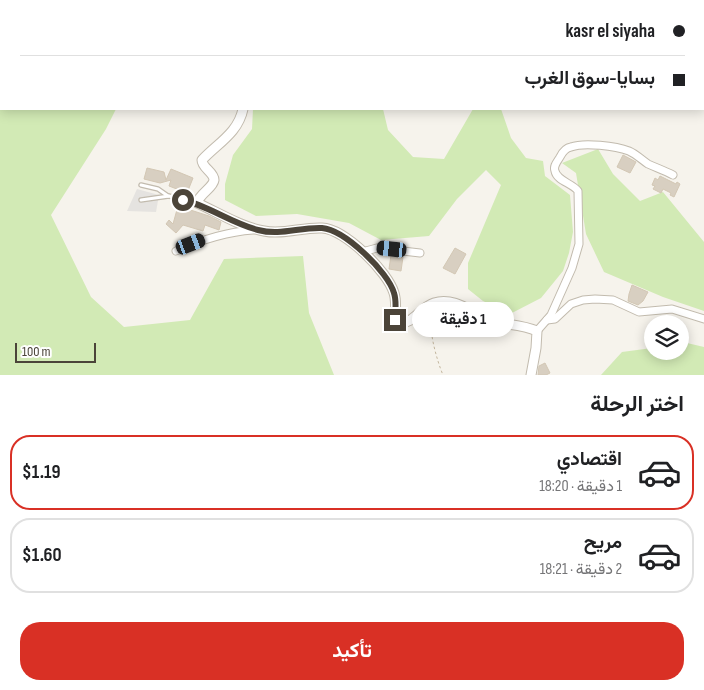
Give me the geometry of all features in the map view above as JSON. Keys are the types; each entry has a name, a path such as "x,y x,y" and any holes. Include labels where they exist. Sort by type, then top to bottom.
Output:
{"street":[{"path":"243,110 237,126 226,139 202,160 202,163 214,179 212,185 200,196 197,203 256,230"},
{"path":"531,375 537,331 547,320 572,268 579,244 578,191 556,175 554,171 554,167 562,153 570,147 604,146 628,151 673,175"},
{"path":"176,251 233,231 256,230 281,233 308,229 328,229 339,234 362,252 384,275 392,287 395,297 395,320 398,323 407,322 427,306 436,302 447,302 466,307 490,320 527,327 537,331"},
{"path":"362,252 377,248 412,250 420,253"},
{"path":"547,320 555,319 571,304 582,300 595,299 613,300 640,312 672,309 704,319"}],"lane":[{"path":"141,185 158,189 169,196 197,203"},
{"path":"141,200 169,196"}],"path":[{"path":"436,302 430,318 431,329 443,375"}],"green space":[{"path":"0,110 116,110 106,129 51,215 91,297 124,327 190,320 224,259 303,256 309,313 334,375 0,375"},
{"path":"253,110 383,110 388,130 413,157 444,159 472,110 501,110 511,138 526,158 543,161 545,176 570,195 573,232 563,271 541,298 510,314 483,301 468,289 468,263 501,185 486,170 457,199 429,236 381,240 349,223 297,214 256,216 225,200 225,184 233,155 252,129"},
{"path":"598,149 613,174 640,201 663,192 704,242 704,311 663,297 604,272 586,234 576,173 562,163"},
{"path":"689,343 704,347 704,375 601,375 622,352 644,349 644,360 689,360"}],"shaded area":[{"path":"137,189 159,195 156,212 127,211"}],"building":[{"path":"623,155 636,162 630,173 617,167"},
{"path":"147,168 164,172 166,180 171,169 193,178 187,193 169,186 171,180 160,183 144,179"},
{"path":"660,176 680,184 674,197 663,189 661,193 653,189 655,186 652,185 655,178 658,180"},
{"path":"178,206 221,222 219,230 205,225 203,231 183,225 176,233 166,224 169,220 173,224"},
{"path":"455,248 466,254 455,274 443,268"},
{"path":"391,255 403,257 401,271 389,269"},
{"path":"632,285 648,292 643,301 638,305 628,301"},
{"path":"545,363 550,373 538,375 539,366"}],"route":[{"path":"183,200 197,203 256,230 281,233 323,228 339,234 369,258 389,281 396,302 395,320"}]}
